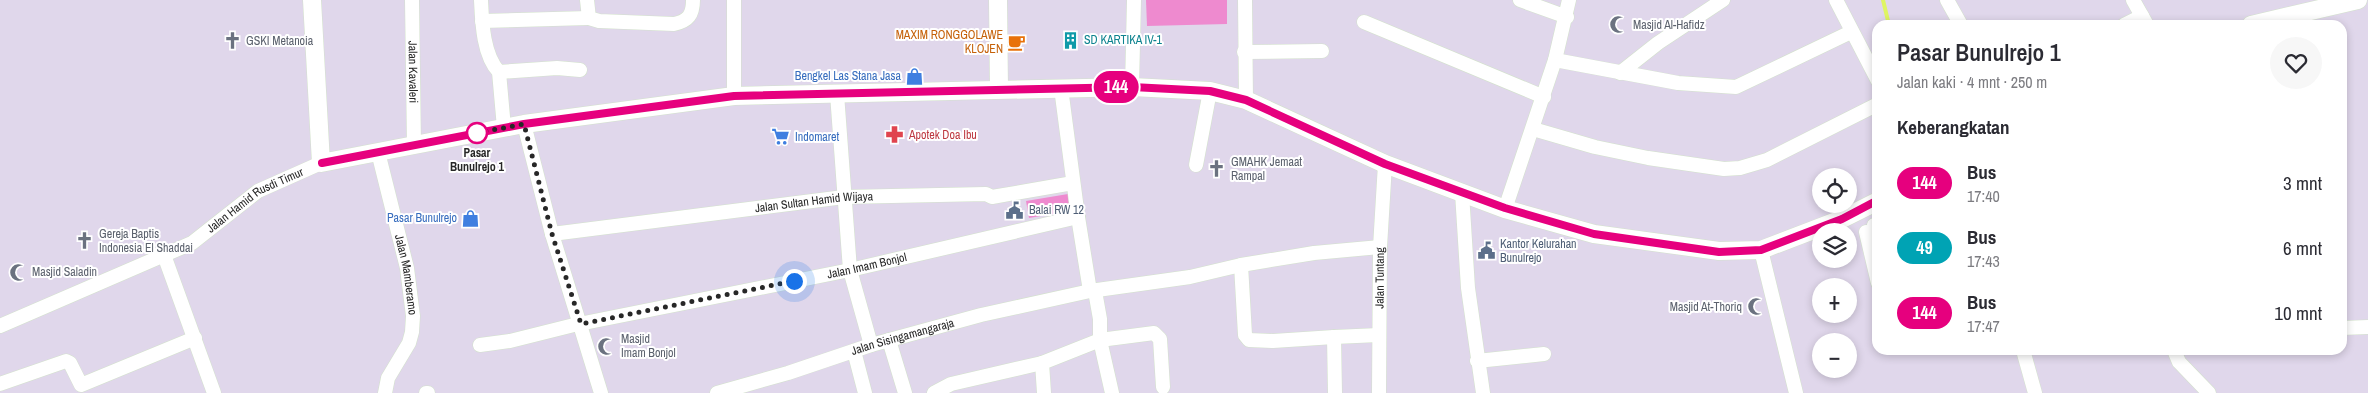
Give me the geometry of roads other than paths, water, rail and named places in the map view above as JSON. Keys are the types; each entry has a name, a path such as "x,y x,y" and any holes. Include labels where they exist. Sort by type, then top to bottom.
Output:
{"street":[{"path":"312,0 322,163 524,124 734,96 1132,87 1210,91 1246,100 1385,164 1505,208 1594,234 1719,252 1761,250 1842,219 1872,204"},
{"name":"Jalan Kavaleri","path":"412,0 414,146"},
{"path":"481,0 482,21 492,61 499,72 504,128"},
{"path":"587,0 590,18"},
{"path":"482,21 590,18 612,23 674,24 684,22 690,17 693,9 693,0"},
{"path":"734,0 734,96"},
{"path":"998,0 999,89"},
{"path":"1132,87 1134,0"},
{"path":"1245,0 1244,52 1246,100"},
{"path":"1520,0 1567,17"},
{"path":"1505,208 1544,97 1567,17 1569,0"},
{"path":"1620,73 1658,43 1723,0"},
{"path":"1836,0 1872,70"},
{"path":"1948,0 1958,20"},
{"path":"2133,0 2144,20"},
{"path":"2267,20 2310,6 2358,0"},
{"path":"1364,22 1544,97"},
{"path":"1555,60 1678,83 1736,87 1851,32"},
{"path":"1244,52 1322,51"},
{"path":"499,72 557,68 580,70"},
{"path":"1061,88 1078,217 1100,319 1100,340 1112,393"},
{"path":"1196,165 1210,91"},
{"path":"837,94 850,270 871,345"},
{"path":"1533,128 1595,147 1648,158 1724,169 1740,168 1767,160 1872,107"},
{"path":"524,124 552,234 601,393"},
{"name":"Jalan Mamberamo","path":"378,152 407,268 413,316 410,337 388,378 385,393"},
{"name":"Jalan Hamid Rusdi Timur","path":"0,326 192,243 258,191 322,163"},
{"name":"Jalan Tuntang","path":"1379,393 1380,247 1385,164"},
{"name":"Jalan Sultan Hamid Wijaya","path":"552,234 844,197 986,194 992,197 1074,183"},
{"path":"1462,193 1468,288 1477,362 1483,393"},
{"name":"Jalan Imam Bonjol","path":"480,345 510,341 581,324 850,270 1078,217"},
{"name":"Jalan Sisingamangaraja","path":"717,393 751,388 871,345 981,315 1093,291 1182,278 1241,265 1314,253 1380,247"},
{"path":"1761,250 1796,393"},
{"path":"164,256 214,393"},
{"path":"1241,265 1245,335 1248,340 1274,341 1379,335"},
{"path":"2347,328 2368,326"},
{"path":"934,393 951,384 1042,364 1100,340 1154,333 1160,339 1164,387"},
{"path":"1334,337 1335,393"},
{"path":"0,384 66,361 70,363 83,389 195,338"},
{"path":"889,340 905,393"},
{"path":"854,352 865,393"},
{"path":"1477,362 1544,354"},
{"path":"2024,355 2035,393"},
{"path":"2176,355 2179,362 2210,393"},
{"path":"1042,364 1044,393"}],"waterway":[{"path":"1883,0 1888,20"}],"place":[{"name":"Masjid Al-Hafidz","path":"1619,25"},
{"name":"SD KARTIKA IV-1","path":"1070,40"},
{"name":"GSKI Metanoia","path":"232,41"},
{"name":"MAXIM RONGGOLAWE KLOJEN","path":"1017,42"},
{"name":"Bengkel Las Stana Jasa","path":"915,76"},
{"name":"Pasar Bunulrejo 1","path":"477,133"},
{"name":"Apotek Doa Ibu","path":"895,135"},
{"name":"Indomaret","path":"781,137"},
{"name":"GMAHK Jemaat Rampal","path":"1217,169"},
{"name":"Balai RW 12","path":"1015,210"},
{"name":"Pasar Bunulrejo","path":"471,218"},
{"name":"Gereja Baptis Indonesia El Shaddai","path":"85,241"},
{"name":"Kantor Kelurahan Bunulrejo","path":"1486,251"},
{"name":"Masjid Saladin","path":"18,272"},
{"name":"Masjid At-Thoriq","path":"1756,307"},
{"name":"Masjid Imam Bonjol","path":"607,346"}]}
